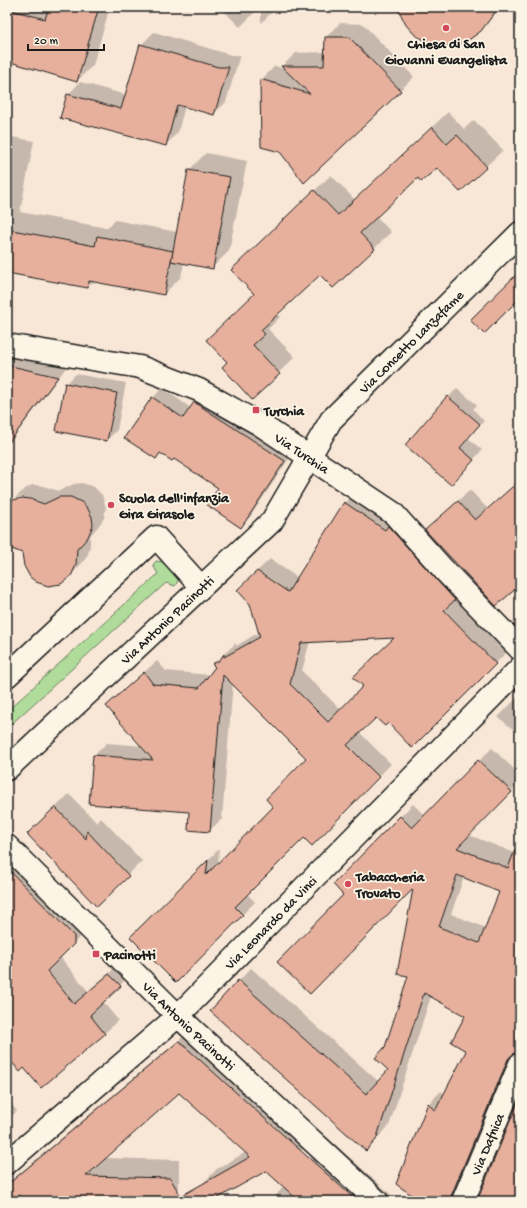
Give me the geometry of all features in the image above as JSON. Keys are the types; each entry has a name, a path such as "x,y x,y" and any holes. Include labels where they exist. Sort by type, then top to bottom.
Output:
{"street":[{"name":"Via Concetto Lanzafame","path":"310,456 331,420 520,233"},
{"name":"Via Turchia","path":"7,345 140,367 199,390 261,425 393,512 444,570 520,649"},
{"name":"Via Antonio Pacinotti","path":"7,768 272,522 310,456"},
{"path":"7,676 156,537 201,587"},
{"name":"Via Leonardo da Vinci","path":"7,1163 178,1016 520,668"},
{"name":"Via Antonio Pacinotti","path":"7,846 178,1016 377,1201"},
{"name":"Via Dafnica","path":"462,1201 520,1064"}],"green space":[{"path":"156,561 163,562 178,577 178,581 175,586 166,583 7,728 7,711 158,574 153,565"}],"building":[{"path":"49,7 99,7 77,82 7,61 7,9 45,19"},
{"name":"Chiesa di San Giovanni Evangelista","path":"397,7 499,7 481,31 470,39 457,45 443,46 416,36 406,25"},
{"path":"325,37 349,37 401,91 304,183 280,152 261,147 260,79 310,94 281,66 324,66"},
{"path":"140,44 218,67 229,67 214,115 177,105 166,146 60,118 67,94 121,109"},
{"path":"432,127 447,144 457,135 487,167 460,192 437,168 421,182 418,178 360,233 375,249 333,288 320,275 261,330 265,334 253,345 280,374 252,400 222,367 227,362 206,340 254,294 231,270 314,190 338,215"},
{"path":"188,170 230,177 213,269 171,261"},
{"path":"7,229 95,246 97,236 173,251 164,295 89,281 88,288 7,273"},
{"path":"520,271 520,298 484,334 470,320"},
{"path":"7,365 58,377 7,445"},
{"path":"65,383 117,393 107,441 56,431"},
{"path":"447,396 480,424 460,448 474,460 451,485 405,445"},
{"path":"152,397 183,418 194,402 285,461 241,528 207,505 218,488 174,459 172,461 160,453 156,459 124,438"},
{"path":"520,480 520,585 496,606 425,530 458,501 475,520"},
{"path":"59,497 71,497 83,503 92,517 93,525 88,537 77,549 76,565 71,576 61,584 48,586 36,582 30,577 24,566 22,553 7,547 7,504 13,500 22,498 44,504"},
{"path":"344,502 385,530 388,526 455,600 444,610 496,664 412,748 388,723 385,726 376,718 347,745 379,777 312,846 304,838 235,907 243,915 176,983 130,937 208,860 206,875 273,807 266,799 306,758 223,675 210,832 188,830 189,812 89,804 93,755 153,760 106,706 144,672 153,684 199,688 215,667 212,664 220,660 224,654 224,657 260,637 250,604 237,590 257,571 288,592","holes":["394,638 353,677 363,686 328,722 290,684 301,643"]},
{"path":"478,760 512,792 457,848 508,868 518,842 520,842 520,1052 513,1054 508,1059 451,1196 451,1201 420,1201 396,1184 428,1103 435,1111 466,1051 451,1042 465,1016 424,993 376,1140 366,1151 210,1011 238,980 366,1094 388,1070 375,1058 385,1047 408,976 397,974 413,889 310,994 277,962 343,895 333,884 400,816 412,828","holes":["457,875 499,892 479,943 439,927"]},
{"path":"55,807 86,839 87,831 129,876 97,907 27,834"},
{"path":"7,868 74,936 74,944 47,971 74,1004 109,974 121,986 90,1015 105,1034 41,1088 24,1068 20,1072 7,1056"},
{"path":"179,1041 357,1201 299,1201 266,1171 213,1201 173,1201 181,1197 135,1197 135,1201 21,1201 21,1196 7,1196 7,1185","holes":["179,1093 250,1157 181,1196 170,1178 86,1176"]},
{"path":"520,1097 520,1201 477,1201"}],"place":[{"name":"Chiesa di San Giovanni Evangelista","path":"446,28"},
{"name":"Turchia","path":"256,410"},
{"name":"Scuola dell'infanzia Gira Girasole","path":"111,505"},
{"name":"Tabaccheria Trovato","path":"348,884"},
{"name":"Pacinotti","path":"96,954"}]}
